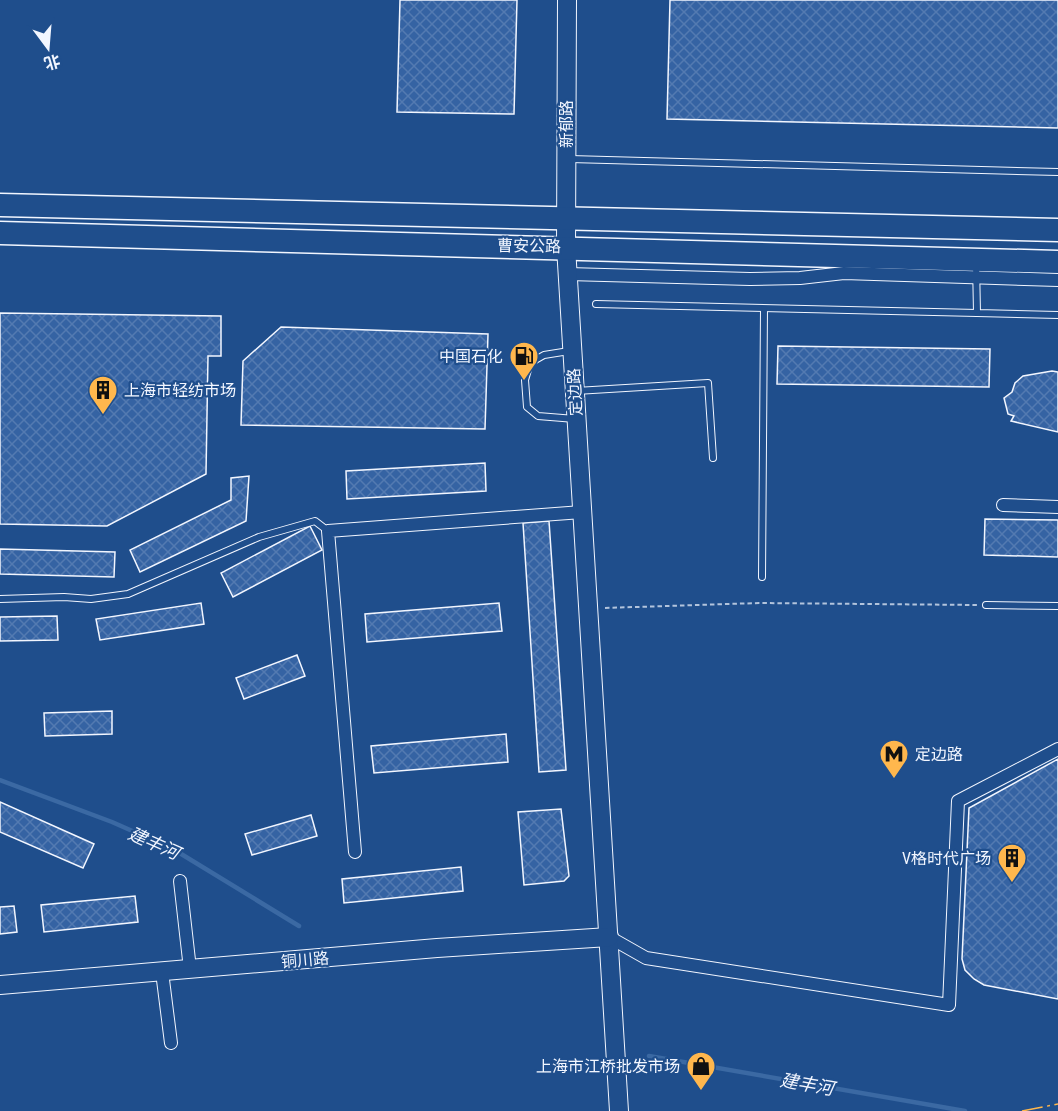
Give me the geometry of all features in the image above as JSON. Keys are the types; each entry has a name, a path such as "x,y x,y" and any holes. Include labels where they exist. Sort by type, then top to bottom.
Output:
{"highway":[{"name":"曹安公路","path":"0,205 1058,230"},
{"name":"曹安公路","path":"0,233 566,247 976,268 1058,262"}],"street":[{"name":"新郁路","path":"566,247 567,0"},
{"name":"定边路","path":"566,247 619,1111"},
{"path":"568,274 750,279 976,268 1058,280"},
{"path":"1003,505 1058,507"},
{"path":"355,852 328,531 582,512"},
{"path":"609,938 646,958 950,1005 958,801 1058,749"},
{"path":"180,881 190,969"},
{"name":"铜川路","path":"0,985 427,949 609,938"},
{"path":"162,972 171,1043"}],"lane":[{"path":"566,159 1058,172"},
{"path":"976,268 977,313"},
{"path":"596,304 1058,315"},
{"path":"762,576 764,309"},
{"path":"573,351 544,356 530,363 525,380 527,407 538,416 577,419"},
{"path":"575,391 708,383 713,458"},
{"path":"0,599 64,597 91,599 128,594 259,537 315,521 328,531"},
{"path":"986,605 1058,606"}],"path":[{"path":"588,609 759,603 986,605"}],"building":[{"path":"400,0 517,0 514,114 397,112"},
{"path":"670,0 1058,0 1058,128 667,119"},
{"name":"上海市轻纺市场","path":"0,313 221,316 221,356 208,356 206,474 107,526 0,524"},
{"path":"281,327 488,334 485,429 241,425 243,361"},
{"path":"778,346 990,349 989,387 777,384"},
{"path":"1058,372 1058,432 1011,421 1014,416 1008,414 1004,398 1012,392 1015,383 1023,376"},
{"path":"485,463 486,491 347,499 346,471"},
{"path":"249,476 246,521 140,572 130,550 231,500 231,478"},
{"path":"985,519 1058,520 1058,557 984,555"},
{"path":"549,521 566,770 539,772 523,523"},
{"path":"310,526 322,550 233,597 221,573"},
{"path":"0,549 115,552 114,577 0,574"},
{"path":"201,603 204,624 100,640 96,619"},
{"path":"499,603 502,631 367,642 365,614"},
{"path":"57,616 58,640 0,641 0,617"},
{"path":"297,655 305,676 244,699 236,678"},
{"path":"112,711 112,734 45,736 44,713"},
{"path":"506,734 508,762 374,773 371,746"},
{"name":"V格时代广场","path":"1058,759 1058,999 984,985 965,970 962,959 969,808"},
{"path":"0,802 94,844 83,868 0,832"},
{"path":"561,809 569,876 564,881 524,885 518,812"},
{"path":"311,815 317,836 252,855 245,834"},
{"path":"461,867 463,891 344,903 342,879"},
{"path":"135,896 138,922 44,932 41,905"},
{"path":"14,906 17,932 0,934 0,907"}],"waterway":[{"name":"建丰河","path":"0,780 112,822 173,849 299,926"},
{"name":"建丰河","path":"649,1056 965,1111"}],"power":[{"path":"1022,1111 1058,1104"}],"place":[{"name":"中国石化","path":"524,382"},
{"name":"上海市轻纺市场","path":"103,416"},
{"name":"定边路","path":"894,780"},
{"name":"V格时代广场","path":"1012,884"},
{"name":"上海市江桥批发市场","path":"701,1092"}]}
